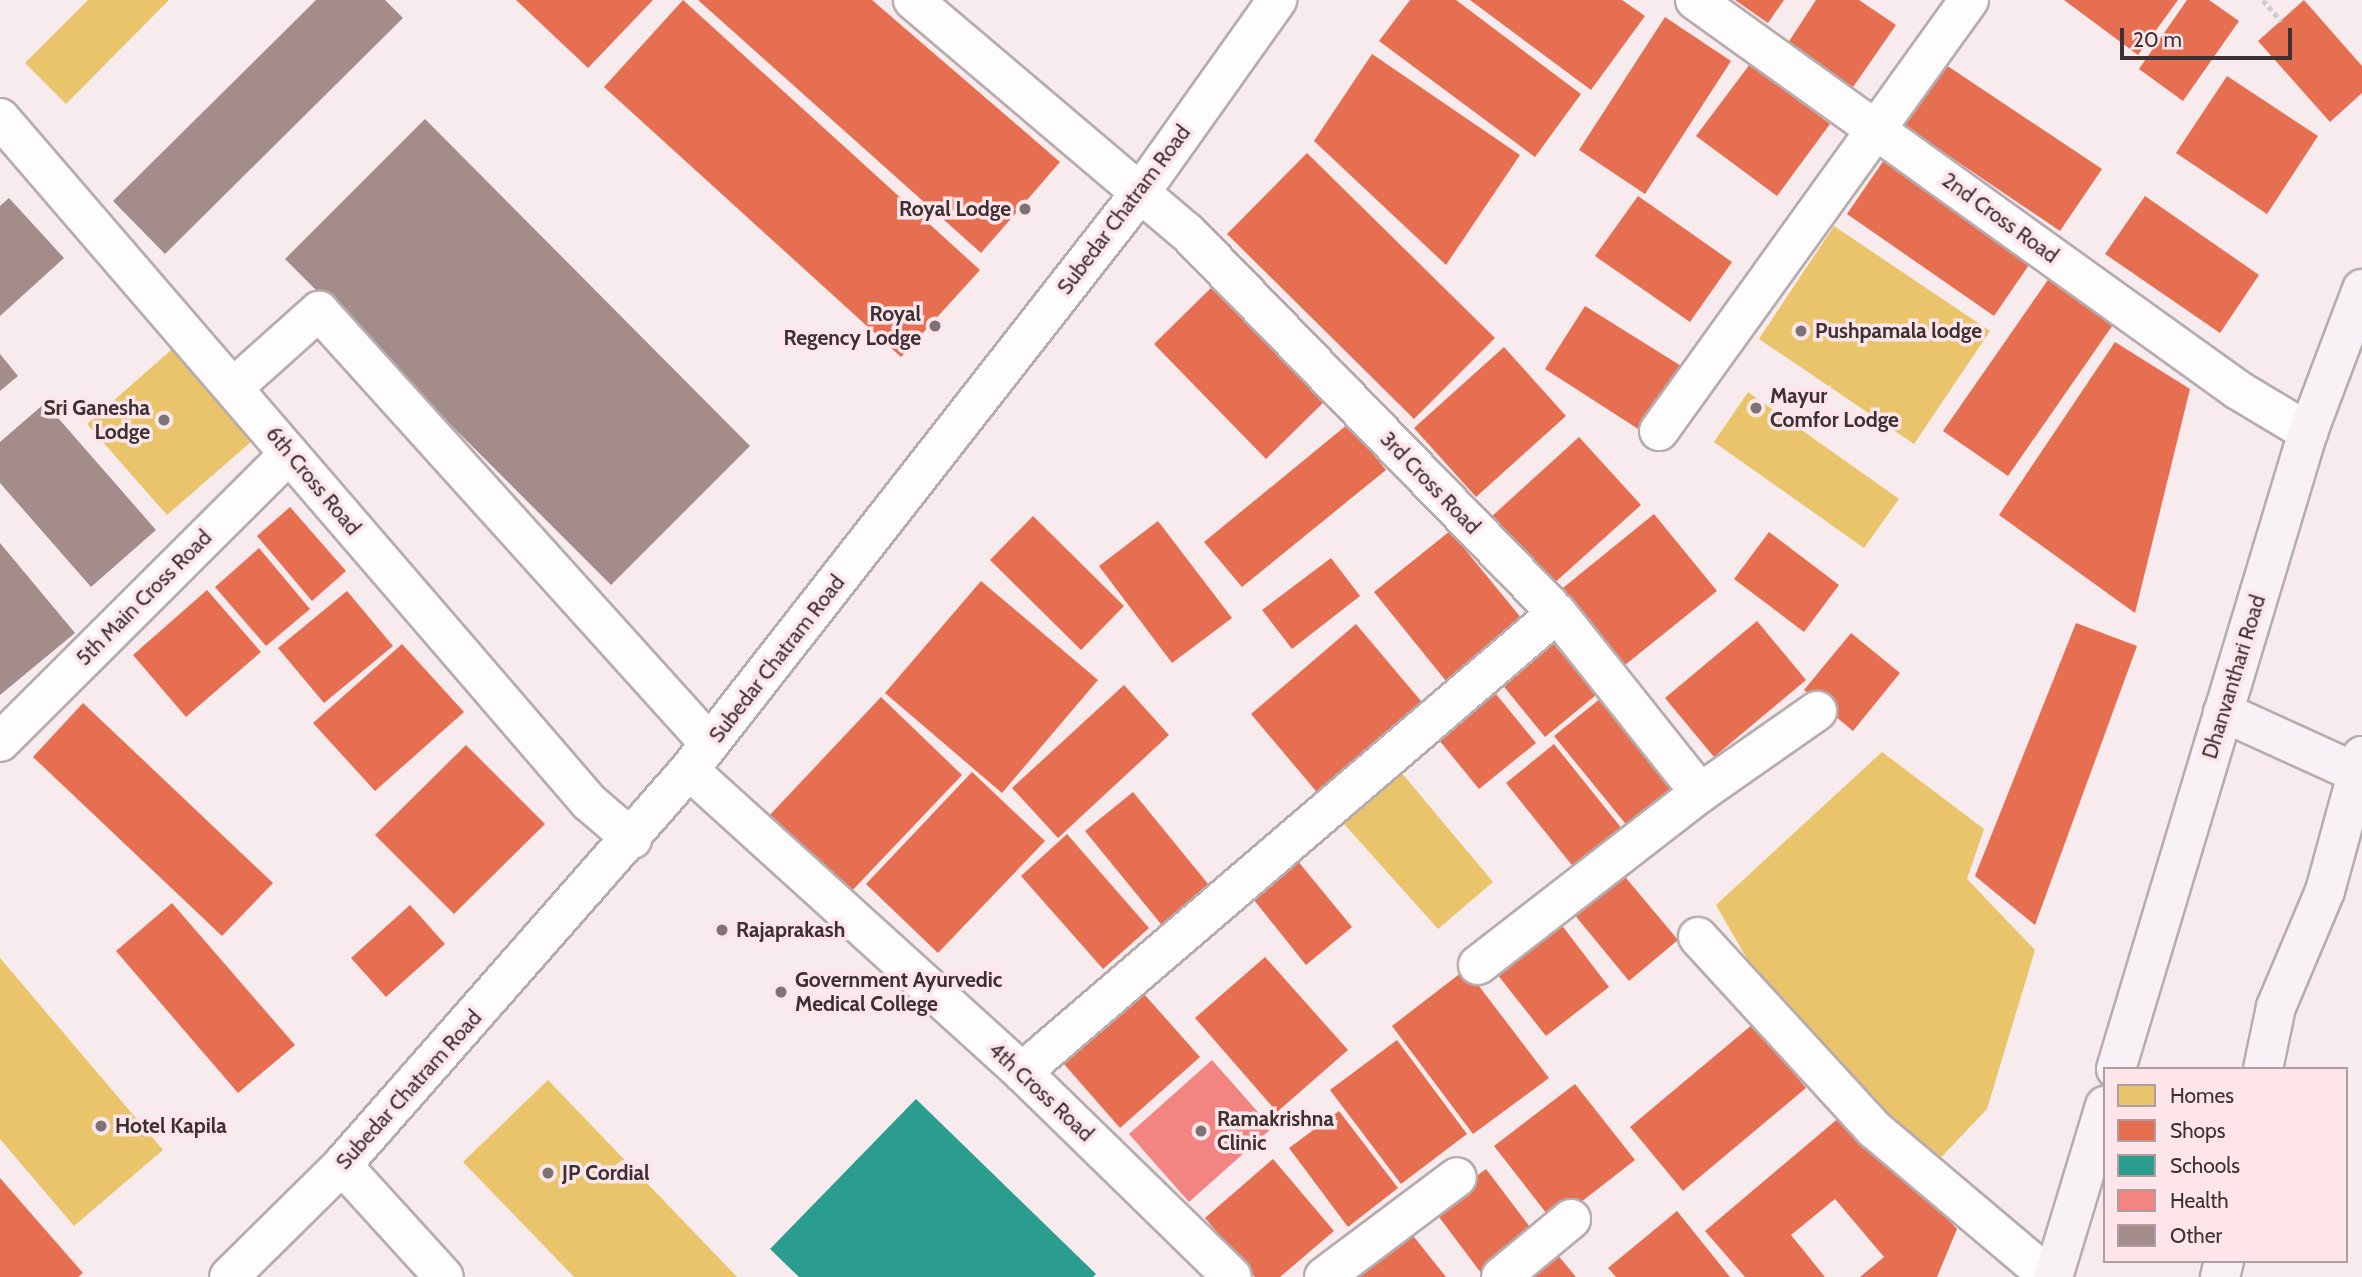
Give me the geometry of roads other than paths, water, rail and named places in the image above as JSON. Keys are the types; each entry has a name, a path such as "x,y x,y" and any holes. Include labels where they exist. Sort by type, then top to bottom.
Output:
{"main road":[{"name":"Dhanvanthari Road","path":"2117,1067 2308,432 2362,289"},
{"path":"2223,712 2360,764 2354,828 2276,1007 2263,1067"},
{"path":"2051,1277 2103,1112"}],"street":[{"name":"3rd Cross Road","path":"913,0 1187,232 1556,613 1700,793"},
{"name":"Subedar Chatram Road","path":"229,1277 342,1165 632,839 700,757 1140,193 1277,0"},
{"name":"2nd Cross Road","path":"1695,0 2238,390 2308,432"},
{"path":"1659,431 1969,0"},
{"name":"6th Cross Road","path":"0,118 235,386 289,454 589,802 632,839"},
{"name":"4th Cross Road","path":"235,386 319,311 700,757 1233,1277"},
{"name":"5th Main Cross Road","path":"0,742 289,454"},
{"path":"1022,1072 1556,613"},
{"path":"1478,965 1700,793 1817,711"},
{"path":"1698,937 1874,1129 2051,1277"},
{"path":"342,1165 444,1277"},
{"path":"1324,1277 1457,1177"},
{"path":"1501,1277 1571,1219"}],"place":[{"name":"Royal Lodge","path":"1025,209"},
{"name":"Royal Regency Lodge","path":"935,326"},
{"name":"Pushpamala lodge","path":"1801,331"},
{"name":"Mayur Comfor Lodge","path":"1756,408"},
{"name":"Sri Ganesha Lodge","path":"164,420"},
{"name":"Rajaprakash","path":"722,930"},
{"name":"Government Ayurvedic Medical College","path":"781,992"},
{"name":"Hotel Kapila","path":"101,1126"},
{"name":"Ramakrishna Clinic","path":"1201,1131"},
{"name":"JP Cordial","path":"548,1173"}]}
